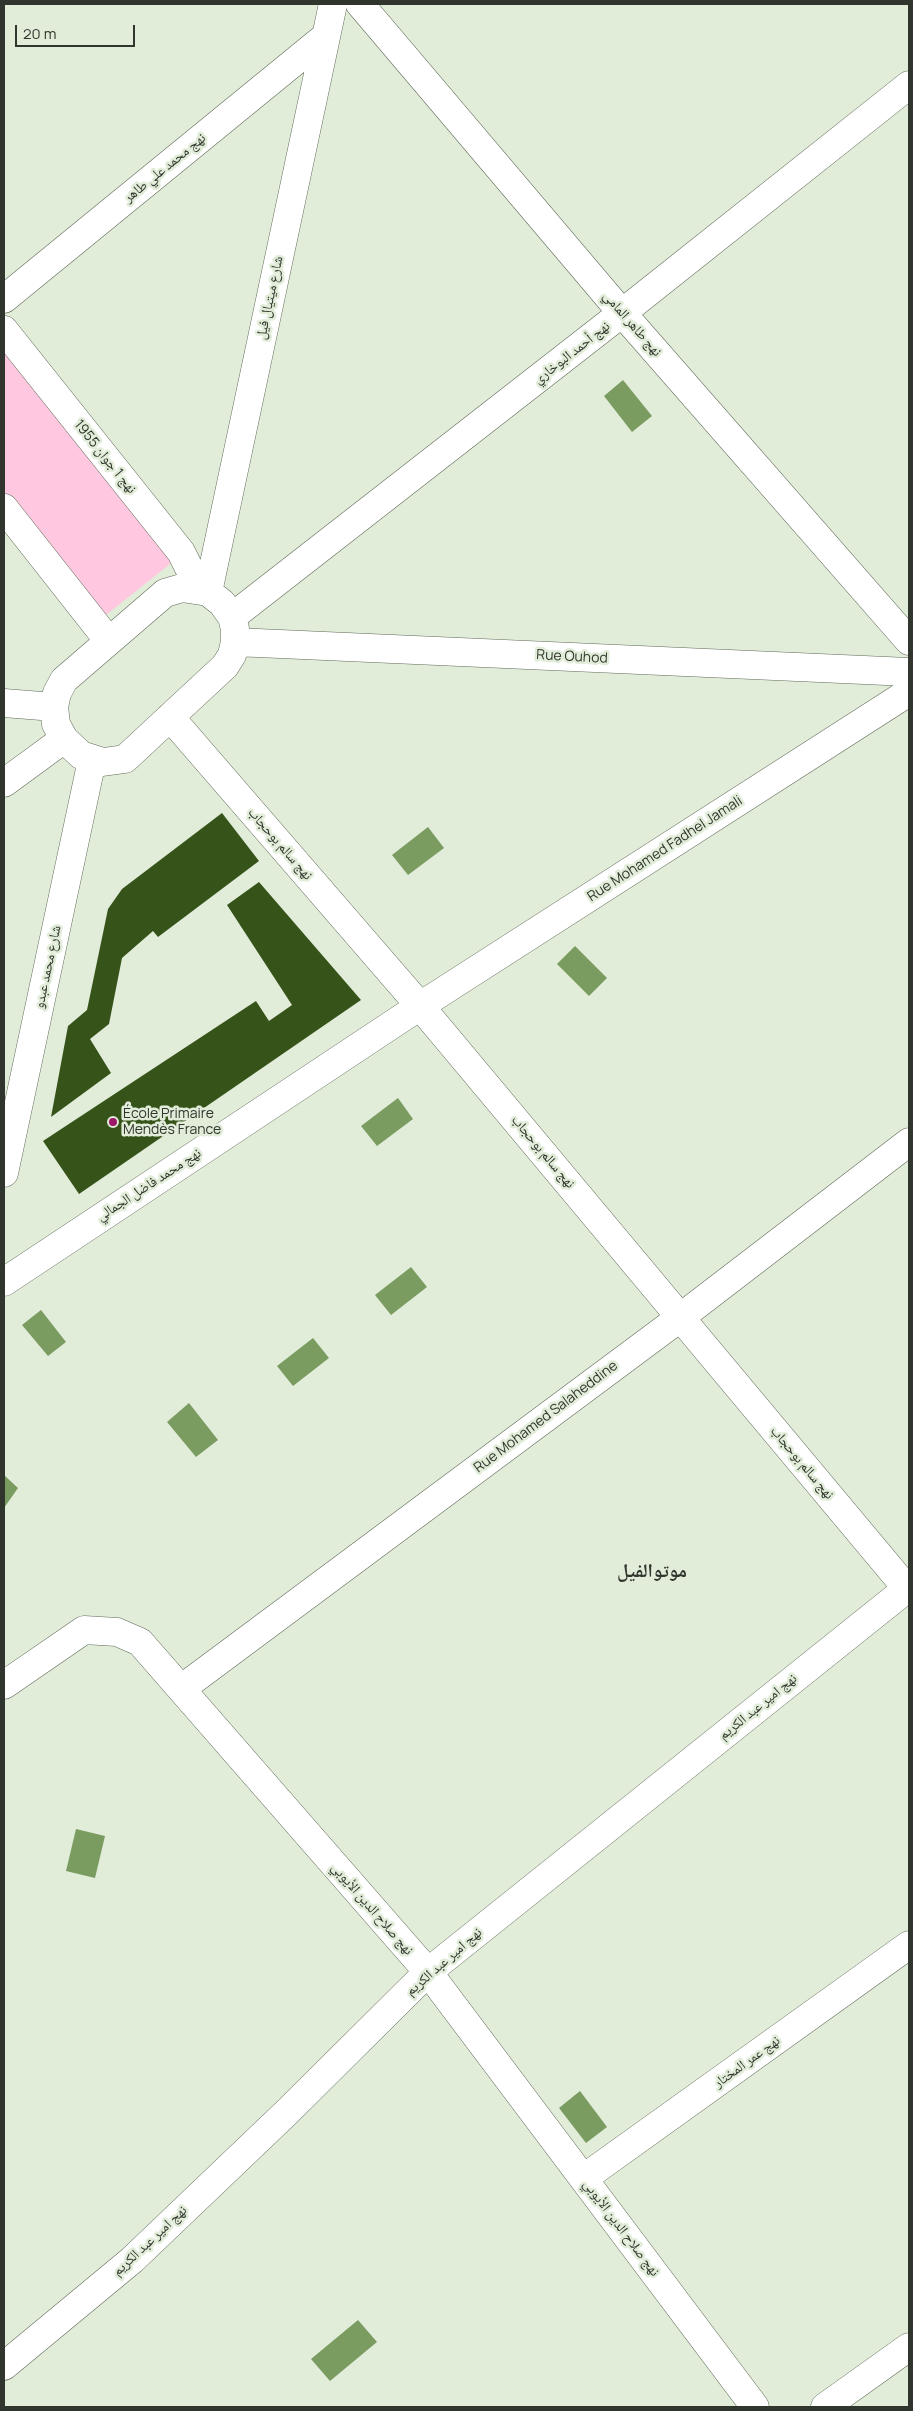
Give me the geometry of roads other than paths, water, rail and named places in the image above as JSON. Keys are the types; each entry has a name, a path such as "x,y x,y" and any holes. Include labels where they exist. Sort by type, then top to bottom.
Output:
{"street":[{"name":"شارع ميتيال فيل","path":"204,591 333,4"},
{"name":"نهج طاهر المامي","path":"369,7 622,313 909,641"},
{"name":"نهج محمد علي طاهر","path":"4,299 326,36"},
{"name":"نهج أحمد البوخاري","path":"234,630 622,313 909,85"},
{"name":"نهج 1 جوان 1955","path":"4,330 181,552 204,591"},
{"path":"4,508 108,640"},
{"path":"182,588 204,591 222,603 234,630 232,655 225,666 125,759 114,762 92,760 81,756 64,739 56,724 54,707 57,693 64,680 164,593 182,588"},
{"name":"Rue Ouhod","path":"234,630 909,672"},
{"name":"Rue Mohamed Fadhel Jamali","path":"420,1006 909,692"},
{"path":"4,703 54,707"},
{"name":"نهج سالم بوحجاب","path":"170,717 420,1006 908,1589"},
{"path":"4,783 64,739"},
{"name":"شارع محمد عبدو","path":"4,1173 92,760"},
{"name":"نهج محمد فاضل الجمالي","path":"4,1282 420,1006"},
{"name":"Rue Mohamed Salaheddine","path":"181,1689 681,1317 909,1142"},
{"name":"نهج امير عبد الكريم","path":"4,2366 132,2260 286,2113 428,1972 908,1589"},
{"name":"نهج صلاح الدين الأيوبي","path":"4,1685 84,1630 116,1632 140,1642 428,1972 755,2407"},
{"name":"نهج عمر المختار","path":"584,2178 909,1945"},
{"path":"825,2407 909,2347"}],"place":[{"name":"École Primaire Mendès France","path":"113,1122"}],"district":[{"name":"موتوالفيل","path":"652,1572"}]}
